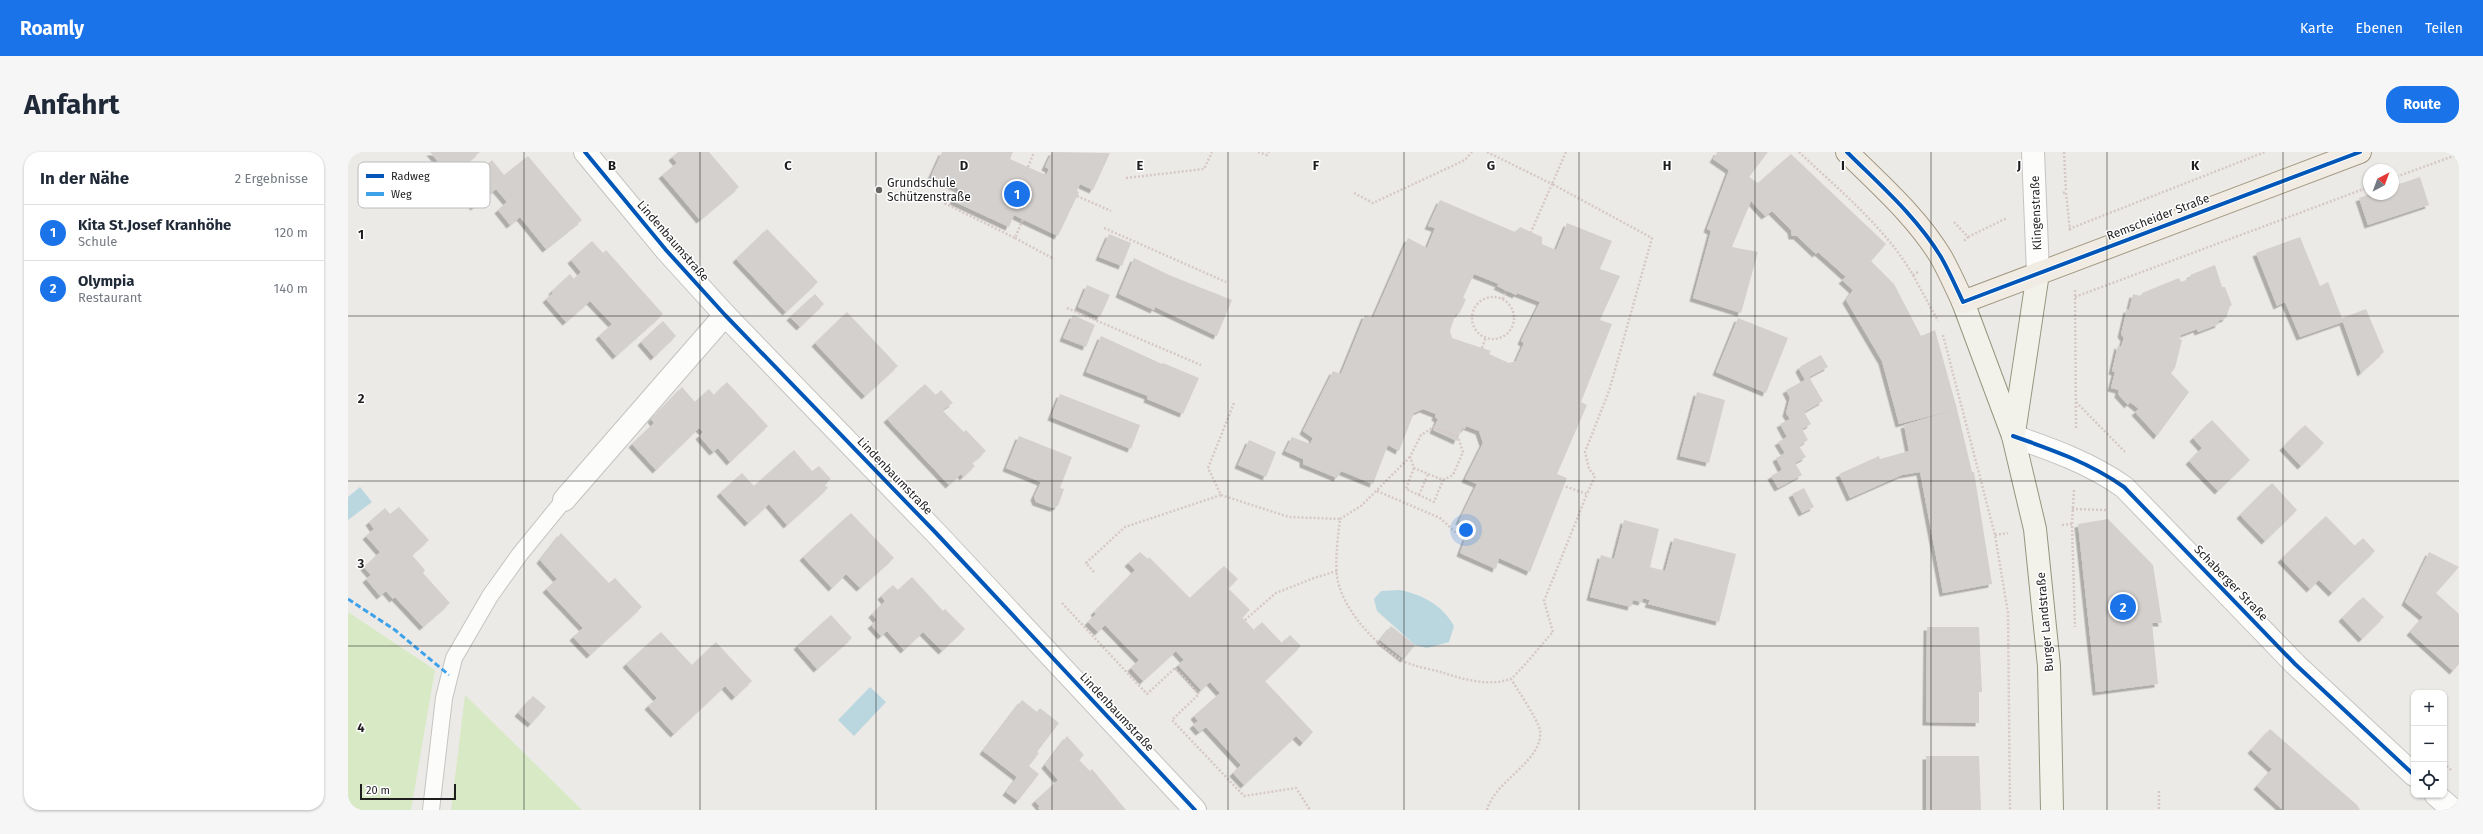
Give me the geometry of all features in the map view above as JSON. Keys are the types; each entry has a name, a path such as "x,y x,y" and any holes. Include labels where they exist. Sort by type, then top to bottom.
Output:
{"main road":[{"path":"1847,152 1916,223 1941,257 1963,302"},
{"name":"Remscheider Straße","path":"1963,302 2360,152"},
{"name":"Burger Landstraße","path":"2013,436 2038,273"},
{"name":"Burger Landstraße","path":"1963,302 2013,436 2035,529 2042,581 2049,672 2052,810"}],"street":[{"name":"Lindenbaumstraße","path":"586,152 666,250 725,315 936,533 1195,810"},
{"name":"Klingenstraße","path":"2033,152 2038,273"},
{"path":"564,500 725,315"},
{"name":"Schaberger Straße","path":"2013,436 2076,459 2102,471 2124,487 2295,664 2411,772"},
{"path":"2439,798 2453,810"}],"lane":[{"path":"432,810 444,698 454,658 490,596 520,554 564,500"}],"path":[{"path":"1028,167 1034,152"},
{"path":"1126,178 1204,169 1212,152"},
{"path":"1258,152 1267,155 1269,152"},
{"path":"1354,194 1373,203 1465,160 1472,152"},
{"path":"1340,519 1337,571 1344,595 1361,624 1373,638 1404,662 1480,681 1510,679 1553,632 1544,601 1595,476 1589,469 1585,452 1609,391 1652,238 1552,184 1487,152"},
{"path":"1531,232 1566,152"},
{"path":"2064,152 2066,192"},
{"path":"2069,229 2265,152"},
{"path":"2399,176 2459,154"},
{"path":"951,186 944,203 1054,259"},
{"path":"2076,297 2363,189"},
{"path":"1077,196 1111,211"},
{"path":"1015,238 1023,219"},
{"path":"1104,228 1226,282"},
{"path":"1913,275 1941,326"},
{"path":"1503,299 1506,290"},
{"path":"1489,297 1503,299 1512,308 1514,314 1512,328 1503,336 1496,338 1486,337 1478,332 1474,325 1474,310 1482,300 1489,297"},
{"path":"1067,308 1201,365"},
{"path":"1943,333 1995,535 2008,613 2010,810"},
{"path":"1482,348 1486,337"},
{"path":"1221,495 1208,468 1234,403"},
{"path":"1094,572 1086,563 1125,526 1221,495 1289,517 1340,519 1361,506 1377,491 1410,457 1421,435 1434,427 1458,437 1463,452 1453,475 1443,480 1434,502 1406,489 1414,468 1410,457"},
{"path":"1414,468 1443,480"},
{"path":"1419,495 1428,474"},
{"path":"1564,486 1587,494"},
{"path":"1377,491 1440,518 1464,541"},
{"path":"1245,620 1276,593 1314,578 1337,571"},
{"path":"1062,603 1147,694 1175,668 1199,694 1172,720 1244,796 1296,788 1310,810"},
{"path":"1487,810 1496,793 1538,746 1540,729 1510,679"},
{"path":"2158,791 2159,810"}],"green space":[{"path":"348,612 435,670 411,810 348,810"},
{"path":"465,695 582,810 451,810"}],"water":[{"path":"360,487 372,502 348,520 348,497"},
{"path":"1400,590 1424,598 1444,612 1454,626 1449,642 1427,648 1415,645 1377,611 1374,599 1381,591"},
{"path":"870,687 886,702 854,736 838,720"}],"building":[{"path":"430,152 480,152 468,162 438,162"},
{"path":"678,152 709,152 739,187 700,220 662,175 677,163 672,157"},
{"path":"942,152 1013,152 1010,159 1046,175 1049,169 1045,167 1052,152 1110,153 1093,190 1080,184 1077,191 1079,192 1058,236 1014,215 1009,227 953,201 959,189 931,176"},
{"path":"1716,152 1768,152 1749,177 1758,183 1791,154 1886,244 1871,261 1894,284 1921,336 1935,330 1957,409 1972,472 1974,472 1992,584 1943,593 1920,472 1902,475 1850,498 1839,474 1879,456 1880,459 1909,451 1904,425 1954,410 1899,424 1882,361 1846,300 1853,290 1842,280 1846,277 1818,252 1816,254 1797,236 1792,236 1791,230 1772,211 1765,216 1751,201 1732,247 1758,252 1741,313 1693,298 1711,231 1707,229 1729,170 1713,159 1717,153"},
{"path":"528,156 582,220 546,249 520,217 510,225 498,210 507,202 496,189 490,194 490,162 492,160 504,175"},
{"path":"2420,177 2429,205 2368,225 2359,198 2363,197 2363,200 2399,200 2399,184"},
{"path":"1440,200 1515,232 1520,227 1542,237 1542,244 1556,250 1567,223 1612,241 1600,269 1620,276 1600,320 1612,324 1581,402 1587,405 1557,474 1567,478 1530,572 1499,558 1496,569 1460,553 1470,526 1459,521 1477,484 1465,479 1483,443 1479,431 1466,426 1465,429 1462,428 1457,441 1433,430 1438,419 1435,417 1436,414 1423,409 1414,413 1399,451 1388,445 1373,484 1341,471 1337,478 1303,464 1303,459 1285,451 1292,437 1310,444 1313,438 1303,431 1333,371 1341,374 1365,315 1373,318 1408,238 1427,248 1435,228 1428,226","holes":["1474,274 1499,284 1497,286 1516,295 1517,293 1540,302 1521,341 1524,343 1516,361 1509,363 1489,354 1491,351 1452,338 1450,331 1456,313 1459,314 1466,299 1463,298"]},
{"path":"767,229 818,282 786,312 736,259"},
{"path":"1109,234 1131,243 1122,266 1099,257"},
{"path":"2300,237 2320,286 2328,282 2342,318 2366,309 2384,352 2361,373 2343,322 2300,337 2285,302 2277,306 2256,253"},
{"path":"592,241 603,253 606,250 663,314 616,356 599,336 612,324 590,301 566,322 546,299 553,293 552,291 570,274 574,279 581,272 571,260"},
{"path":"1134,258 1169,275 1232,300 1217,336 1155,307 1154,310 1119,294"},
{"path":"2215,265 2222,287 2225,287 2232,305 2230,306 2226,318 2218,321 2219,324 2198,332 2197,329 2181,335 2179,339 2182,340 2175,368 2171,373 2189,392 2157,436 2135,412 2139,409 2130,402 2128,405 2118,394 2119,390 2111,388 2115,372 2112,371 2118,345 2121,347 2124,338 2121,334 2127,309 2129,310 2133,294 2141,296 2142,293 2179,278 2181,282 2191,278 2190,275"},
{"path":"1087,285 1110,295 1100,317 1078,307"},
{"path":"815,294 824,304 800,327 790,317"},
{"path":"847,312 898,366 865,396 815,343"},
{"path":"1073,315 1095,325 1086,347 1063,338"},
{"path":"1738,318 1788,338 1766,393 1716,372"},
{"path":"663,321 676,336 654,357 641,342"},
{"path":"1101,336 1162,364 1163,363 1199,378 1183,414 1147,399 1148,396 1086,372"},
{"path":"1821,355 1828,367 1809,377 1823,401 1804,412 1811,424 1802,429 1808,440 1799,446 1806,457 1795,463 1802,475 1778,488 1771,476 1782,470 1776,458 1785,453 1778,442 1787,437 1780,424 1790,419 1786,413 1790,398 1786,390 1805,380 1799,369 1801,366"},
{"path":"727,382 768,426 730,462 718,448 713,452 699,436 703,432 699,428 656,470 632,444 654,423 651,419 682,387 695,402 709,389 714,395"},
{"path":"925,384 936,395 941,390 953,403 942,410 964,432 966,430 986,451 972,463 975,466 963,477 961,474 949,485 887,419"},
{"path":"1697,392 1725,400 1709,463 1680,456"},
{"path":"1060,394 1140,425 1131,449 1051,417"},
{"path":"2212,420 2250,460 2218,491 2189,461 2202,448 2193,438"},
{"path":"2305,425 2324,443 2301,466 2283,447"},
{"path":"1019,436 1072,457 1060,488 1064,489 1058,506 1053,508 1036,502 1034,497 1041,482 1006,468"},
{"path":"1249,440 1276,452 1266,477 1238,465"},
{"path":"794,450 812,471 819,466 831,479 824,484 828,488 787,525 769,504 748,523 720,493 742,473 754,486"},
{"path":"2272,483 2297,510 2265,541 2240,515"},
{"path":"1804,488 1814,507 1802,513 1792,494"},
{"path":"399,507 429,540 412,555 425,570 423,573 450,603 423,627 395,597 393,599 386,591 380,596 366,579 371,575 364,567 380,552 366,536 374,529 369,522 385,508 390,514"},
{"path":"851,513 894,558 860,588 846,574 832,588 803,557"},
{"path":"2326,516 2355,546 2363,538 2375,551 2332,593 2319,580 2310,589 2281,559"},
{"path":"2108,519 2153,565 2162,623 2152,623 2158,684 2096,692 2078,524"},
{"path":"1624,520 1659,529 1650,567 1665,571 1674,538 1736,554 1719,622 1648,604 1650,600 1643,598 1642,602 1633,600 1631,607 1590,597 1601,555 1614,559"},
{"path":"561,533 609,583 615,578 642,607 590,655 573,637 583,628 546,589 557,579 540,560"},
{"path":"1140,552 1148,559 1149,557 1190,598 1224,566 1238,579 1228,588 1250,610 1242,617 1254,630 1262,622 1282,643 1290,635 1301,646 1265,681 1313,732 1303,743 1296,736 1244,785 1233,773 1241,765 1206,727 1199,732 1193,725 1198,721 1194,716 1220,693 1210,682 1201,690 1178,665 1184,660 1176,651 1143,681 1131,668 1139,660 1105,625 1098,632 1088,622 1096,614 1094,612 1135,570 1128,563"},
{"path":"2429,552 2459,567 2436,593 2459,614 2459,664 2453,671 2410,632 2423,617 2405,602"},
{"path":"912,577 943,611 945,609 965,629 942,651 923,632 904,650 887,631 881,636 871,625 877,620 872,614 885,601 881,596 893,585 898,590"},
{"path":"2363,597 2384,617 2362,639 2342,618"},
{"path":"831,615 852,638 817,669 797,646"},
{"path":"1391,626 1415,645 1404,659 1380,640"},
{"path":"1927,627 1979,627 1982,692 1979,692 1979,723 1926,722"},
{"path":"661,632 692,665 716,642 752,681 735,697 725,686 674,734 648,706 657,698 626,664"},
{"path":"533,696 546,707 531,724 518,713"},
{"path":"1022,700 1037,712 1040,708 1059,723 1037,752 1039,753 1029,766 1039,774 1018,801 1006,792 1017,777 983,751"},
{"path":"2270,729 2357,805 2360,810 2283,810 2257,786 2272,769 2251,750"},
{"path":"1067,736 1084,755 1079,760 1090,771 1092,769 1126,810 1040,810 1038,808 1040,807 1035,801 1058,780 1045,765"},
{"path":"1926,756 1979,756 1981,810 1926,810"}],"marked path":[{"path":"348,599 395,630 449,675"}],"cycle path":[{"path":"585,152 666,250 725,315 936,533 1195,810"},
{"path":"1847,152 1921,228 1941,257 1963,302 2360,152"},
{"path":"2013,436 2057,452 2084,464 2111,478 2124,487 2295,664 2411,772"}],"place":[{"name":"Grundschule Schützenstraße","path":"879,190"},
{"name":"Kita St.Josef Kranhöhe","path":"1017,194"},
{"name":"Olympia","path":"2123,607"}]}
